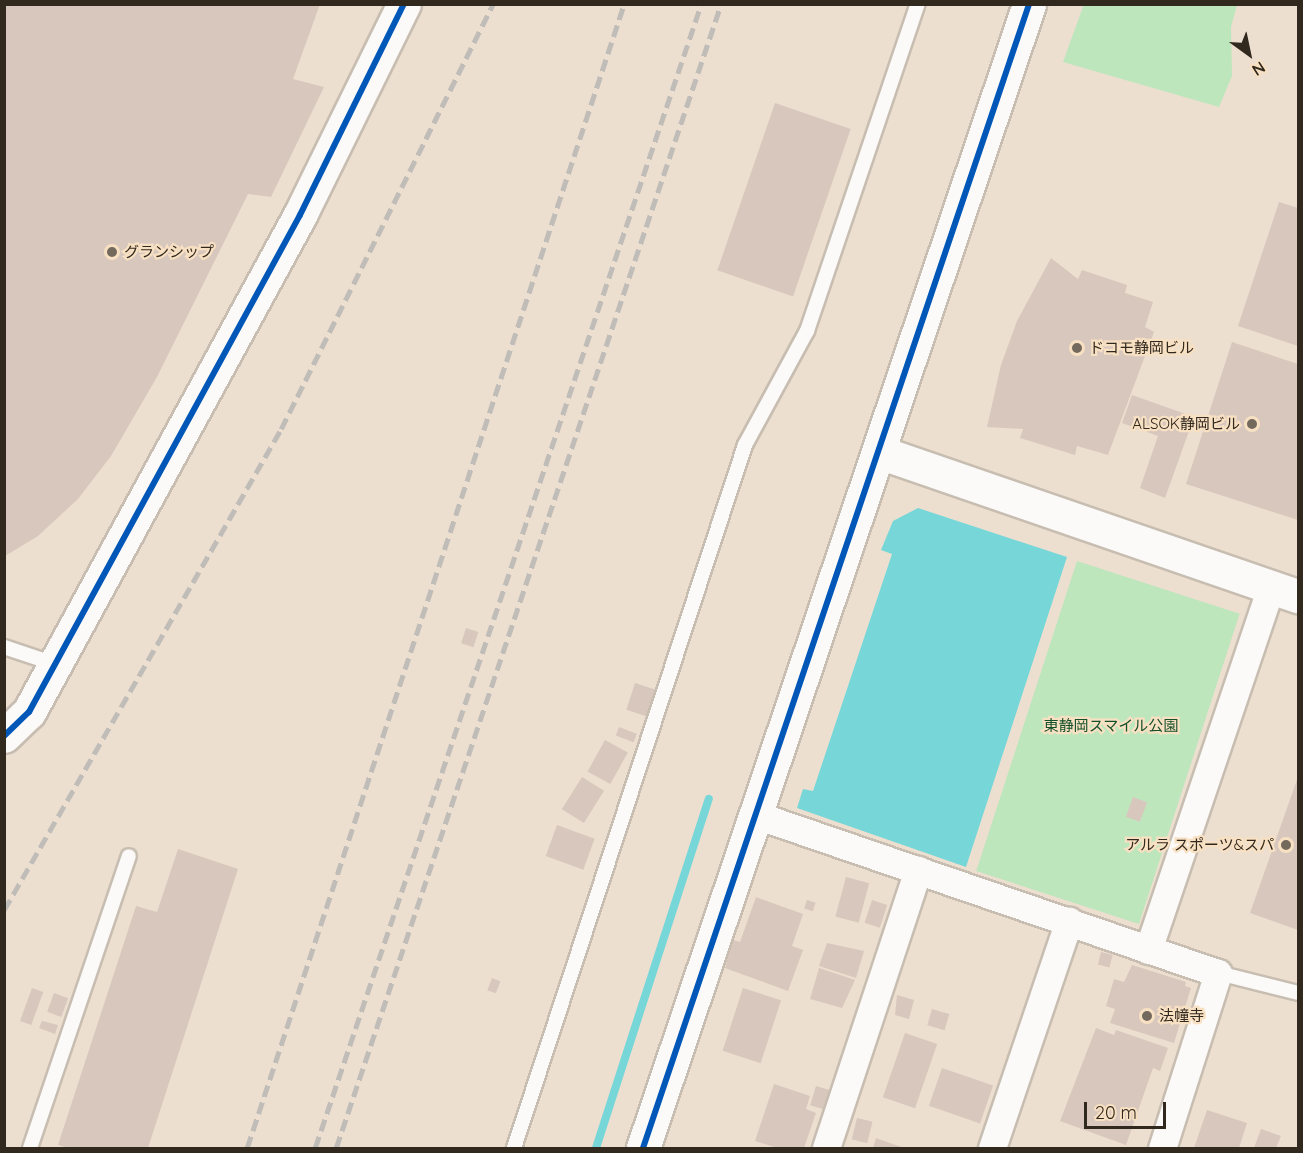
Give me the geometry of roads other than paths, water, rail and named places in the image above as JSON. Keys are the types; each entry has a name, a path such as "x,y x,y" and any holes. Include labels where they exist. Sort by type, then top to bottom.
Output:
{"street":[{"path":"4,736 29,712 300,215 404,4"},
{"path":"644,1149 753,814 879,452 1029,4"},
{"path":"879,452 1285,591 1148,950"},
{"path":"753,814 1218,973 1162,1149"},
{"path":"826,1149 918,870"},
{"path":"992,1149 1069,921"}],"lane":[{"path":"514,1149 745,445 807,331 918,4"},
{"path":"4,647 55,664"},
{"path":"30,1149 129,856"},
{"path":"1218,973 1299,993"}],"water":[{"path":"918,508 1067,557 966,867 797,808 803,789 813,791 892,554 881,550 893,521"}],"waterway":[{"path":"596,1148 709,799"}],"railway":[{"path":"4,910 281,429 493,4"},
{"path":"247,1148 624,4"},
{"path":"315,1148 701,4"},
{"path":"336,1148 721,4"}],"place":[{"name":"グランシップ","path":"112,252"},
{"name":"ドコモ静岡ビル","path":"1077,348"},
{"name":"ALSOK静岡ビル","path":"1252,424"},
{"name":"アルラ スポーツ&スパ","path":"1286,845"},
{"name":"法幢寺","path":"1147,1016"}],"park label":[{"name":"東静岡スマイル公園","path":"1111,726"}]}
